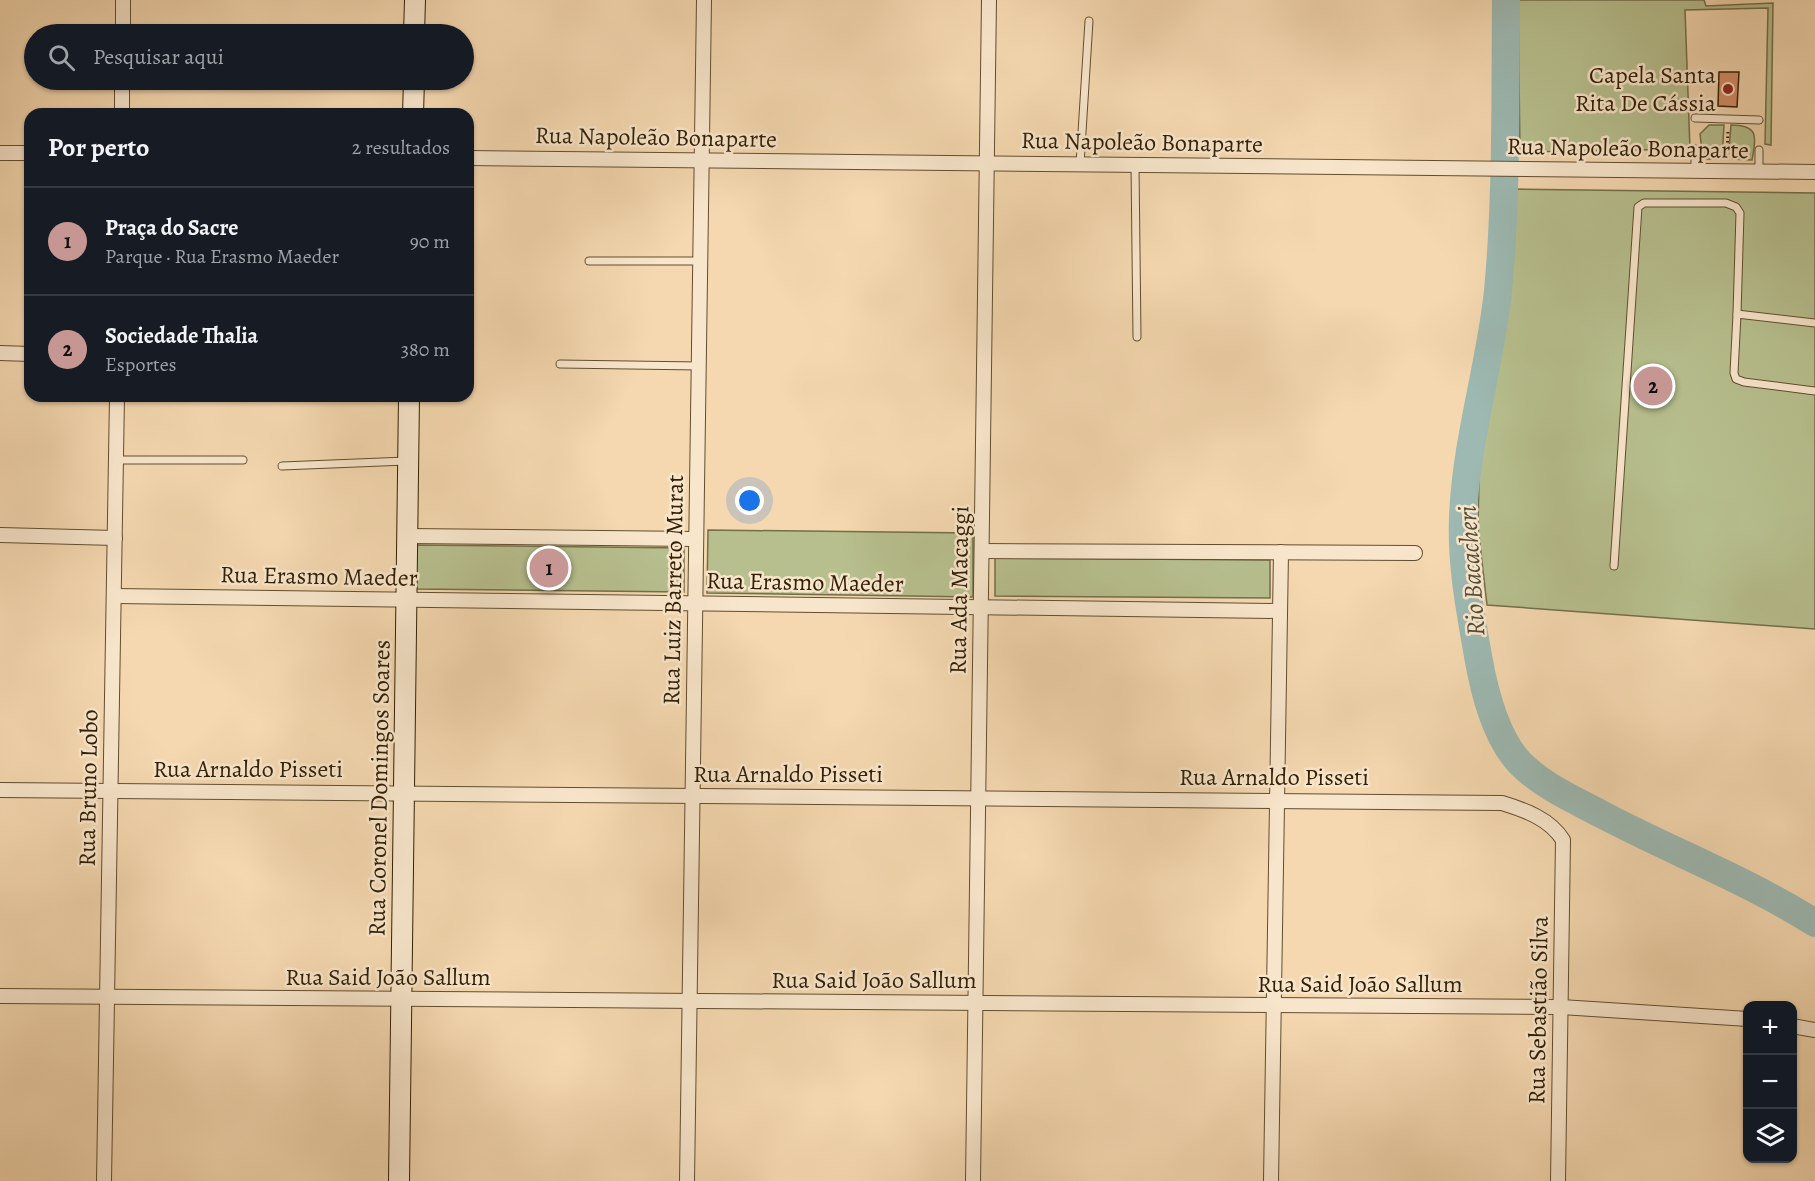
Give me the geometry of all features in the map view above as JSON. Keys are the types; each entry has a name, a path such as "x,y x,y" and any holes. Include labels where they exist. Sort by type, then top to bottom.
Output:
{"street":[{"path":"123,0 123,24"},
{"path":"414,24 415,0"},
{"name":"Rua Luiz Barreto Murat","path":"687,1181 704,0"},
{"name":"Rua Ada Macaggi","path":"973,1181 989,0"},
{"path":"122,90 122,108"},
{"path":"413,108 414,90"},
{"path":"0,153 24,153"},
{"name":"Rua Napoleão Bonaparte","path":"474,158 1815,172"},
{"path":"0,353 24,354"},
{"name":"Rua Bruno Lobo","path":"104,1181 117,402"},
{"name":"Rua Coronel Domingos Soares","path":"399,1181 410,402"},
{"path":"0,535 115,538"},
{"path":"408,536 696,539"},
{"path":"982,551 1415,553"},
{"path":"1271,1181 1281,552"},
{"name":"Rua Erasmo Maeder","path":"114,596 1280,610"},
{"name":"Rua Arnaldo Pisseti","path":"0,790 1489,801 1517,808 1532,815 1557,831 1563,840"},
{"name":"Rua Sebastião Silva","path":"1558,1181 1563,840"},
{"name":"Rua Said João Sallum","path":"0,996 1561,1008 1743,1019"},
{"path":"1797,1027 1815,1030"}],"lane":[{"path":"1080,164 1089,21"},
{"path":"1695,118 1759,120"},
{"path":"1695,149 1695,171"},
{"path":"1759,150 1759,172"},
{"path":"1135,165 1137,337"},
{"path":"1614,566 1638,207 1644,203 1726,203 1736,207 1740,213 1736,379 1815,391"},
{"path":"589,261 700,261"},
{"path":"1737,314 1815,323"},
{"path":"560,364 699,366"},
{"path":"116,460 243,460"},
{"path":"282,466 409,461"}],"path":[{"path":"1727,171 1728,119"}],"green space":[{"path":"1518,0 1704,0 1706,6 1773,3 1771,145 1765,144 1768,8 1685,10 1690,149 1520,152"},
{"path":"1709,125 1724,125 1722,159 1703,159 1700,134"},
{"path":"1731,125 1746,127 1754,133 1755,144 1752,160 1732,159 1729,149"},
{"path":"1513,189 1815,193 1815,629 1487,605 1478,527 1480,433 1502,340 1509,269"},
{"path":"708,530 973,533 973,597 707,593"},
{"path":"415,545 684,548 684,592 414,589"},
{"path":"995,558 1270,560 1270,598 995,596"}],"building":[{"name":"Capela Santa Rita De Cássia","path":"1719,72 1739,72 1737,107 1718,106"}],"waterway":[{"name":"Rio Bacacheri","path":"1506,0 1501,255 1490,348 1473,432 1463,517 1463,552 1469,604 1492,713 1512,753 1521,764 1549,786 1628,828 1736,879 1815,923"}],"place":[{"name":"Capela Santa Rita De Cássia","path":"1728,89"},
{"name":"Sociedade Thalia","path":"1653,386"},
{"name":"Praça do Sacre","path":"549,568"}]}
